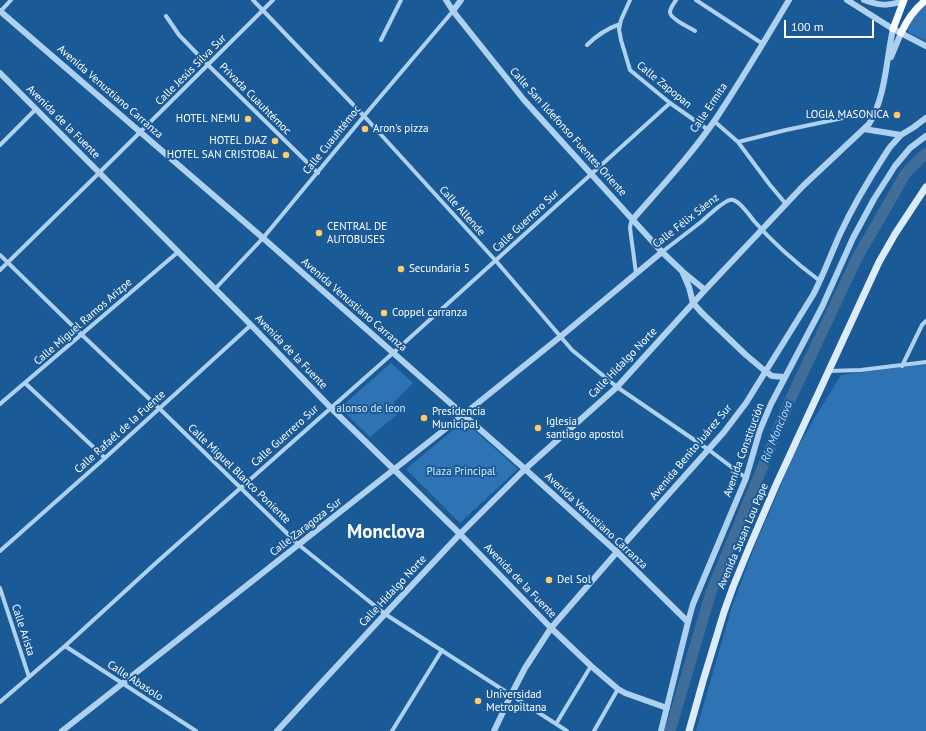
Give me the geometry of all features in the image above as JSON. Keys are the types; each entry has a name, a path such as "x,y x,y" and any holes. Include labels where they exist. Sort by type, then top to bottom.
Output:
{"main road":[{"path":"893,29 906,0"},
{"path":"901,33 910,16 926,0"},
{"name":"Avenida Susan Lou Pape","path":"689,731 724,612 776,484 884,252 898,228 926,187"}],"street":[{"path":"0,12 11,0"},
{"name":"Calle Allende","path":"253,0 364,116 496,261 572,350 616,387 709,450 746,478"},
{"name":"Calle Jesús Silva Sur","path":"0,270 273,0"},
{"path":"381,40 401,0"},
{"name":"Calle San Ildefonso Fuentes Oriente","path":"446,0 453,11 524,100 662,252 705,290"},
{"name":"Calle Cuauhtémoc","path":"215,290 263,238 461,0"},
{"name":"Calle Zapopan","path":"630,0 619,29 630,70 670,103 707,129"},
{"path":"676,0 670,15 677,21 695,31"},
{"path":"696,0 763,44"},
{"name":"Calle Ermita","path":"633,219 684,160 714,121 789,0"},
{"path":"847,0 893,29 926,46"},
{"path":"864,0 875,4 884,5"},
{"path":"862,10 906,0"},
{"name":"Avenida Venustiano Carranza","path":"0,12 263,238 525,469 617,552 688,622"},
{"name":"Privada Cuauhtémoc","path":"166,16 179,35 208,65 318,173"},
{"path":"587,45 604,31 620,24"},
{"name":"Calle Hidalgo Norte","path":"277,731 384,614 460,534 525,469 616,387 786,204 814,175 869,124 876,111 888,62 890,40 893,29"},
{"name":"Calle Hidalgo Norte","path":"888,62 901,33"},
{"name":"Avenida de la Fuente","path":"0,73 251,325 331,408 460,534 551,628 618,689 667,708"},
{"name":"Calle Guerrero Sur","path":"0,702 496,261 670,103"},
{"path":"0,145 36,109"},
{"path":"738,142 876,111"},
{"name":"Avenida Benito Juárez Sur","path":"494,731 510,695 525,668 551,628 709,450 746,403 820,282 854,205 886,153 901,135 926,118"},
{"path":"714,121 738,142 786,204"},
{"path":"864,129 901,135"},
{"name":"Avenida Constitución","path":"661,731 688,622 699,590 746,478 760,430 771,404 822,307 853,238 874,199 895,166 910,148 926,136"},
{"name":"Calle Félix Sáenz","path":"560,337 636,273 723,203 729,200 734,200 740,204 770,239 789,257 820,282"},
{"path":"633,219 630,228 636,273"},
{"name":"Calle Miguel Ramos Arizpe","path":"0,404 178,252"},
{"name":"Calle Miguel Blanco Poniente","path":"0,255 299,545 384,614 567,731"},
{"name":"Calle San Ildefonso Fuentes Oriente","path":"682,271 689,287 693,303 702,313 765,371 772,376 784,377"},
{"path":"902,366 926,321"},
{"name":"Calle Rafaél de la Fuente","path":"0,550 160,409 251,325"},
{"name":"Calle Zaragoza Sur","path":"62,731 464,415 560,337"},
{"path":"829,371 861,370 926,362"},
{"path":"25,383 105,458"},
{"name":"Calle Arista","path":"0,588 28,677"},
{"name":"Calle Abasolo","path":"64,646 196,731"},
{"path":"392,731 442,650"},
{"path":"556,724 591,666"},
{"path":"594,731 618,689"}],"green space":[{"path":"926,4 926,41 908,32 907,28 918,11"},
{"name":"alonso de leon","path":"391,363 413,383 393,403 400,412 370,437 340,408"},
{"path":"926,364 926,731 696,731 733,603 756,543 795,452 841,375"},
{"name":"Plaza Principal","path":"464,421 518,469 460,523 406,469"}],"waterway":[{"name":"Río Monclova","path":"670,731 711,592 791,398 857,258 906,173 926,153"}],"place":[{"name":"LOGIA MASONICA","path":"897,115"},
{"name":"HOTEL NEMU","path":"248,119"},
{"name":"Aron's pizza","path":"365,129"},
{"name":"HOTEL DIAZ","path":"275,141"},
{"name":"HOTEL SAN CRISTOBAL","path":"286,155"},
{"name":"CENTRAL DE AUTOBUSES","path":"319,233"},
{"name":"Secundaria 5","path":"401,269"},
{"name":"Coppel carranza","path":"384,313"},
{"name":"Presidencia Municipal","path":"424,418"},
{"name":"Iglesia santiago apostol","path":"538,428"},
{"name":"Del Sol","path":"549,580"},
{"name":"Universidad Metropiltana","path":"478,701"}],"district":[{"name":"Monclova","path":"386,533"}]}
